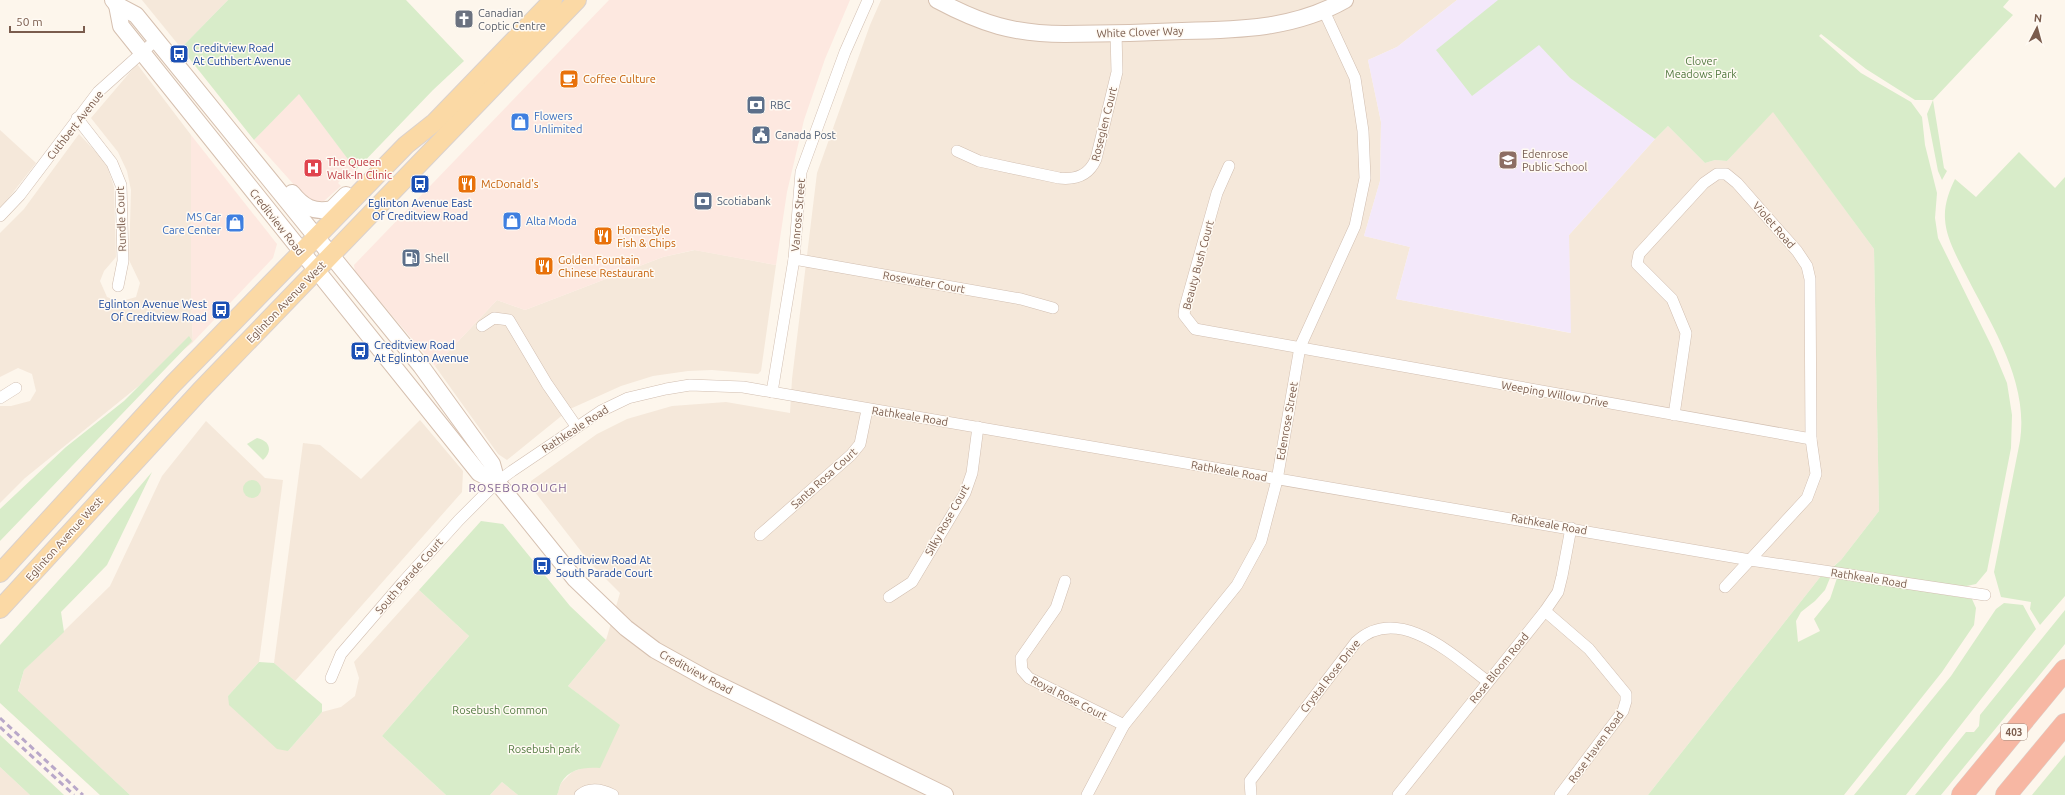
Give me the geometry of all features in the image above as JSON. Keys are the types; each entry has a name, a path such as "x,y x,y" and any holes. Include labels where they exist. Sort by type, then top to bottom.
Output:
{"highway":[{"name":"403","path":"1962,795 2065,670"},
{"path":"2006,795 2065,724"}],"main road":[{"path":"0,573 168,390 301,252 406,145 435,122 553,0"},
{"name":"Eglinton Avenue West","path":"0,609 174,418 577,0"},
{"name":"White Clover Way","path":"937,0 966,16 1002,28 1047,34 1267,27 1310,16 1344,0"},
{"name":"Creditview Road","path":"115,3 121,26 143,51 316,271 479,474 498,482"},
{"name":"Creditview Road","path":"115,3 136,15 253,158 442,394 492,464 498,482 575,579 626,628 655,650 709,680 945,795"},
{"path":"253,158 270,166 298,201 312,210 332,209 363,176 374,178"}],"street":[{"name":"Vanrose Street","path":"772,392 794,259 801,172 845,52 868,0"},
{"name":"Edenrose Street","path":"1087,795 1124,725 1236,586 1261,541 1277,480 1300,347 1355,226 1365,178 1363,131 1355,78 1324,10"},
{"name":"Roseglen Court","path":"957,151 979,161 1059,178 1071,180 1084,175 1092,169 1096,159 1117,72 1116,33"},
{"name":"Cuthbert Avenue","path":"0,216 20,195 98,92 156,40"},
{"name":"Rundle Court","path":"77,118 112,163 121,185 122,261 118,286"},
{"name":"Beauty Bush Court","path":"1229,166 1217,193 1184,316 1195,329 1300,347"},
{"name":"Violet Road","path":"1674,415 1686,333 1672,298 1637,264 1639,254 1704,183 1717,174 1726,174 1737,183 1797,251 1807,266 1810,280 1812,439 1816,474 1807,498 1725,587"},
{"name":"Rosewater Court","path":"794,259 1021,299 1053,308"},
{"path":"482,326 494,318 509,320 547,384 576,426"},
{"name":"Weeping Willow Drive","path":"1300,347 1812,439"},
{"name":"Rathkeale Road","path":"498,482 576,426 601,411 628,398 690,385 743,387 867,410 1277,480 1571,528 1750,560 1985,595"},
{"path":"0,398 16,388"},
{"name":"Santa Rosa Court","path":"760,535 851,455 860,444 867,410"},
{"name":"Silky Rose Court","path":"889,597 912,582 965,493 972,473 978,428"},
{"name":"South Parade Court","path":"331,678 341,654 432,550 498,482"},
{"name":"Rose Bloom Road","path":"1398,795 1487,681 1545,611 1558,592 1571,528"},
{"name":"Royal Rose Court","path":"1065,581 1056,608 1021,658 1022,670 1029,678 1124,725"},
{"name":"Rose Haven Road","path":"1545,611 1589,649 1626,694 1624,711 1560,795"},
{"name":"Crystal Rose Drive","path":"1251,795 1250,781 1356,642 1366,632 1379,628 1385,628 1420,634 1439,644 1487,681"},
{"path":"580,795 585,791 595,789 613,795"}],"shaded area":[{"path":"142,0 228,0 181,48"},
{"path":"609,0 850,0 825,59 804,120 787,192 776,265 694,250 663,257 525,310 497,300 435,366 355,272 354,265"},
{"path":"881,0 1457,0 1397,47 1368,60 1381,122 1380,181 1364,236 1410,247 1396,299 1570,333 1569,235 1655,139 1668,126 1705,163 1715,160 1727,161 1773,111 1874,249 1879,511 1841,560 1821,576 1648,795 557,795 561,783 572,772 585,767 619,725 568,686 606,640 620,593 591,564 531,487 531,481 597,434 627,419 672,406 726,402 790,413 792,379 817,173 870,25"},
{"name":"Edenrose Public School","path":"1457,0 1498,0 1570,78 1655,139 1569,235 1571,333 1396,299 1410,247 1364,236 1380,181 1381,122 1368,60 1397,47"},
{"path":"137,64 191,135 191,306 193,342 25,478 0,503 0,406 11,406 30,401 36,391 32,374 18,368 0,377 0,233 24,209 79,134 106,163 114,187 116,257 104,271 100,281 107,297 119,302 136,297 140,283 129,260 131,190 127,171 118,152 91,118"},
{"path":"299,93 356,170 351,176 347,173 338,183 341,186 324,201 313,201 305,197 254,140"},
{"path":"0,130 36,163 0,209"},
{"path":"191,135 277,244 273,258 193,342 191,306"},
{"path":"695,250 776,265 761,371 758,374 712,370 688,371 653,376 621,386 570,409 507,460 498,454 435,366 497,300 525,310 663,257"},
{"path":"420,420 463,471 462,492 295,681 274,663 303,443 320,445 361,479"},
{"path":"206,421 265,478 283,480 259,662 228,696 288,751 322,712 341,707 355,696 359,678 354,662 419,590 469,636 382,736 446,795 130,795 18,692 24,670 110,586 162,476"},
{"path":"0,767 30,795 0,795"},
{"path":"502,782 518,795 490,795"}],"green space":[{"path":"228,0 406,0 464,61 433,90 356,170 299,94 254,140 181,48"},
{"name":"Clover Meadows Park","path":"1498,0 2009,0 2003,7 2013,15 1933,100 1915,100 1866,69 1821,34 1819,36 1861,73 1911,102 1922,117 1925,145 1937,193 1935,218 1938,238 1992,347 2007,383 2012,415 2011,448 1987,571 1976,584 1957,588 1833,567 1841,560 1879,511 1874,249 1773,112 1727,161 1715,160 1705,163 1668,126 1655,139 1570,78 1539,45 1472,96 1436,50"},
{"path":"1933,100 1944,168 1947,171 1942,180 1938,171 1927,114"},
{"path":"2019,152 2055,188 2065,177 2065,596 2040,625 2030,609 2031,602 2001,597 1994,572 2020,441 2021,419 2019,397 2006,354 1952,247 1947,233 1945,219 1947,198 1955,179 1976,197"},
{"path":"189,336 192,341 0,541 0,509 66,447 124,401"},
{"path":"257,438 265,441 269,447 268,453 263,460 247,444"},
{"path":"152,472 107,565 61,612 64,632 24,670 18,691 130,795 100,795 0,703 0,645 76,561"},
{"path":"252,480 258,483 261,489 258,495 252,498 246,495 243,489 246,483"},
{"name":"Rosebush Common","path":"481,521 503,524 570,606 606,640 568,686 620,725 600,768 583,768 573,771 561,783 557,795 518,795 502,782 490,795 446,795 382,736 469,636 419,590"},
{"path":"1821,576 1830,578 1825,590 1815,601 1801,612 1796,621 1798,642 1820,631 1814,619 1830,599 1837,578 1972,599 1976,608 1974,625 1942,672 1844,795 1648,795"},
{"path":"2004,603 2023,605 2036,629 1906,795 1854,795 1951,676 1996,609"},
{"path":"2065,610 2065,644 1941,795 1915,795 1966,732 1974,732 1979,726 1980,715"},
{"path":"259,662 274,663 322,704 322,712 288,751 277,749 229,705 228,696"},
{"path":"0,735 64,795 30,795 0,767"},
{"path":"2065,755 2065,795 2032,795"}],"railway":[{"path":"0,718 83,795"},
{"path":"0,727 74,795"}],"place":[{"name":"Canadian Coptic Centre","path":"464,19"},
{"name":"Creditview Road At Cuthbert Avenue","path":"179,54"},
{"name":"Coffee Culture","path":"569,79"},
{"name":"RBC","path":"756,105"},
{"name":"Flowers Unlimited","path":"520,122"},
{"name":"Canada Post","path":"761,135"},
{"name":"Edenrose Public School","path":"1508,160"},
{"name":"The Queen Walk-In Clinic","path":"313,168"},
{"name":"Eglinton Avenue East Of Creditview Road","path":"420,184"},
{"name":"McDonald's","path":"467,184"},
{"name":"Scotiabank","path":"703,201"},
{"name":"Alta Moda","path":"512,221"},
{"name":"MS Car Care Center","path":"235,223"},
{"name":"Homestyle Fish & Chips","path":"603,236"},
{"name":"Shell","path":"411,258"},
{"name":"Golden Fountain Chinese Restaurant","path":"544,266"},
{"name":"Eglinton Avenue West Of Creditview Road","path":"221,310"},
{"name":"Creditview Road At Eglinton Avenue","path":"360,351"},
{"name":"Creditview Road At South Parade Court","path":"542,566"}],"district":[{"name":"ROSEBOROUGH","path":"518,487"}],"park label":[{"name":"Rosebush park","path":"544,749"}]}
